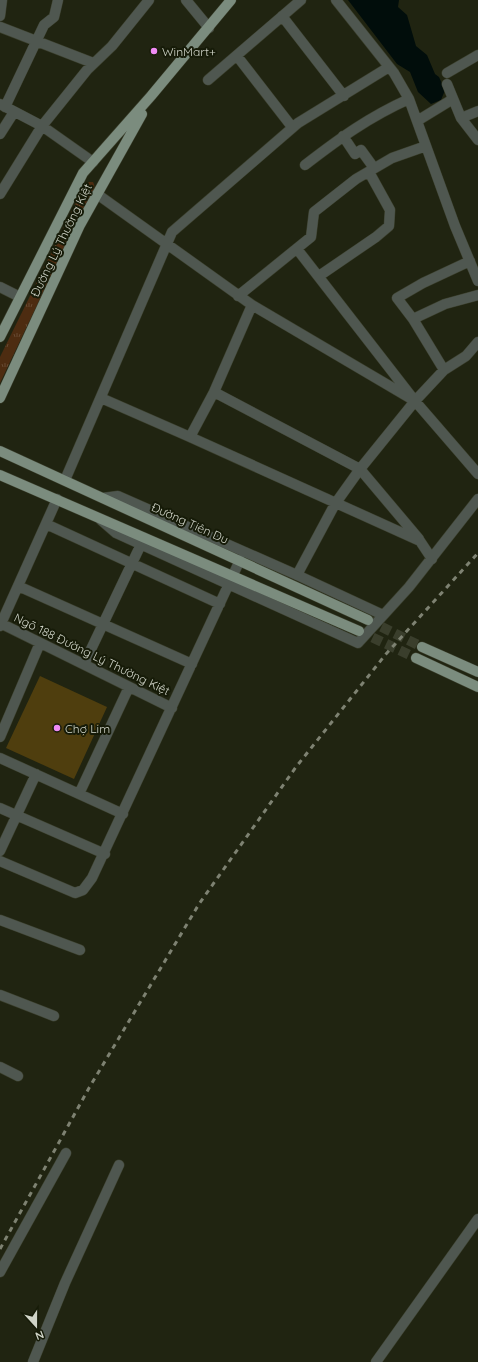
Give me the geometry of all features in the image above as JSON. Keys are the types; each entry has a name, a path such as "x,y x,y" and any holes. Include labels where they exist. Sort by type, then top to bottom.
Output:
{"main road":[{"name":"Đường Lý Thường Kiệt","path":"0,337 83,173 151,96 231,0"},
{"name":"Đường Lý Thường Kiệt","path":"0,398 80,225 151,96"},
{"name":"Đường Tiên Du","path":"0,450 368,620"},
{"path":"0,475 96,516 143,540 230,580 359,631"},
{"path":"422,647 478,672"},
{"path":"416,658 478,687"}],"street":[{"path":"0,16 2,0"},
{"path":"0,134 6,108 44,25 54,17 58,0"},
{"path":"0,194 42,126 93,63 112,46 149,0"},
{"path":"186,0 209,28"},
{"path":"208,80 301,0"},
{"path":"336,0 394,73 409,99 455,226 478,281"},
{"path":"282,16 344,96"},
{"path":"0,27 93,63"},
{"path":"448,73 478,55"},
{"path":"237,56 292,127"},
{"path":"65,480 172,232 292,127 389,67"},
{"path":"447,84 461,118 478,140"},
{"path":"305,165 343,136 381,112 409,99"},
{"path":"417,122 454,99"},
{"path":"6,108 42,126 93,162"},
{"path":"461,118 478,111"},
{"path":"319,276 376,238 388,226 390,210 361,150 355,154 343,136"},
{"path":"238,296 311,237 314,212 356,179 371,170 392,158 426,146"},
{"path":"97,194 238,296 415,401"},
{"path":"298,249 415,401 478,474"},
{"path":"444,370 413,320 396,298 422,283 470,261"},
{"path":"0,287 20,296"},
{"path":"413,320 444,304 478,295"},
{"path":"190,437 214,392 252,305"},
{"path":"297,575 335,504 360,469 415,401 444,370 466,356 478,342"},
{"path":"214,392 360,469 420,541 432,559"},
{"path":"101,398 420,541"},
{"path":"103,498 118,496 297,575 383,615"},
{"path":"0,624 57,499"},
{"path":"230,580 358,643 409,587 478,499"},
{"path":"46,524 220,604"},
{"path":"84,664 143,540"},
{"path":"0,861 75,893 83,890 92,878 105,854 240,560"},
{"path":"18,586 192,664"},
{"name":"Ngõ 188 Đường Lý Thường Kiệt","path":"0,624 172,708"},
{"path":"0,737 40,643"},
{"path":"79,794 129,687"},
{"path":"0,758 123,814"},
{"path":"0,851 36,774"},
{"path":"0,808 105,854"},
{"path":"0,920 80,950"},
{"path":"0,995 54,1016"},
{"path":"0,1067 18,1076"},
{"path":"0,1272 66,1153"},
{"path":"33,1362 65,1283 119,1165"},
{"path":"376,1362 478,1219"}],"green space":[{"path":"89,182 93,182 93,195 79,217 0,383 0,357 84,186"}],"shaded area":[{"path":"348,0 399,0 398,7 407,15 416,46 427,55 435,74 439,77 445,90 441,100 431,104 418,92 410,72 397,64"}],"building":[{"name":"Chợ Lim","path":"40,676 107,707 74,779 6,748"}],"tunnel":[{"path":"368,620 422,647"},
{"path":"359,631 416,658"}],"railway":[{"path":"0,1249 89,1088 199,904 296,767 386,654 478,553"}],"place":[{"name":"WinMart+","path":"154,51"},
{"name":"Chợ Lim","path":"57,728"}]}
